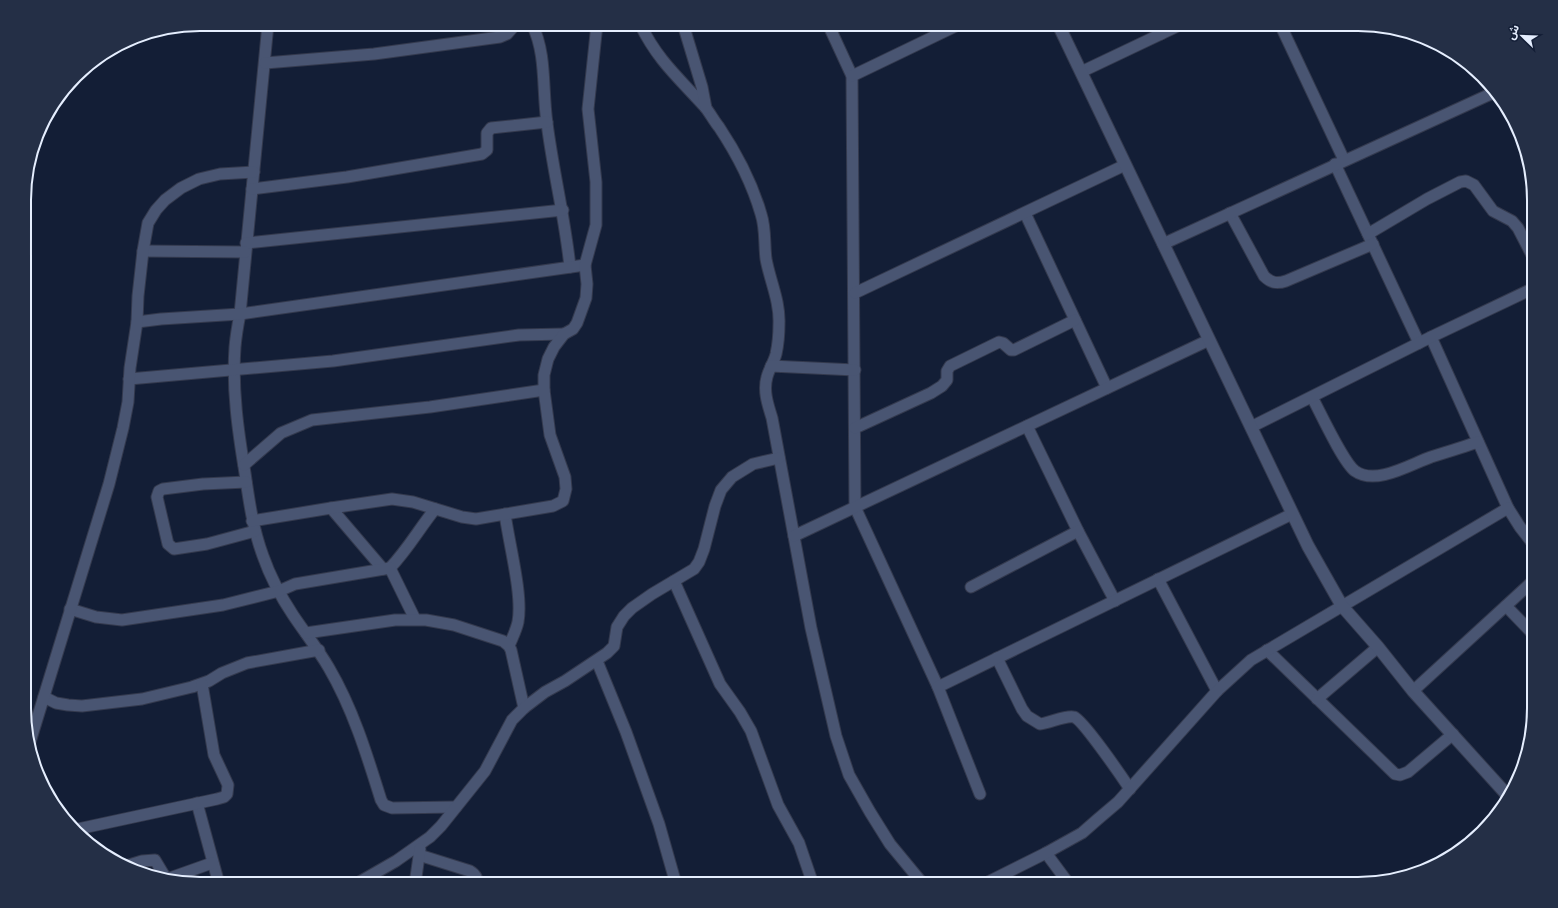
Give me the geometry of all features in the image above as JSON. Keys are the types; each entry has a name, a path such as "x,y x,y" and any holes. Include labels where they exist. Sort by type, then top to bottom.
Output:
{"main road":[{"path":"1061,31 1292,514 1308,546 1342,606 1413,692 1504,792"}],"street":[{"path":"267,31 245,248 240,314 235,345 234,370 238,432 253,526 263,557 279,591 293,615 319,650 357,726 381,800 384,805 392,808 456,807"},
{"path":"265,63 374,54 500,36 507,34 510,31"},
{"path":"535,31 542,53 547,122 570,267"},
{"path":"246,482 203,484 163,489 159,491 157,497 168,544 174,549 207,544 253,526 331,508 392,500 413,502 462,517 476,519 553,506 563,501 566,489 565,477 550,435 544,390 544,375 548,359 564,334 573,328 577,323 586,298 585,265 596,226 596,182 588,109 596,31"},
{"path":"643,31 648,41 678,80 706,108 733,148 753,188 762,215 766,257 776,297 779,322 776,354 767,376 766,390 811,628 836,736 849,775 890,844 917,877"},
{"path":"685,31 702,87 706,108"},
{"path":"831,31 852,76 855,507 938,687 980,794"},
{"path":"852,76 945,31"},
{"path":"1081,72 1167,31"},
{"path":"1283,31 1370,239 1418,343"},
{"path":"1163,244 1339,162 1490,94"},
{"path":"252,189 346,177 482,154 487,150 487,133 490,128 547,122"},
{"path":"854,293 1125,165"},
{"path":"33,734 109,484 128,402 129,379 137,322 138,296 148,223 156,210 166,200 181,188 199,179 213,175 254,172"},
{"path":"1230,213 1264,276 1274,283 1286,281 1370,239 1427,199 1460,182 1466,182 1474,185 1494,210 1512,221 1518,228 1527,245"},
{"path":"144,251 245,248 562,210"},
{"path":"1025,213 1107,388"},
{"path":"137,322 240,314 585,265"},
{"path":"1251,427 1418,343 1527,291"},
{"path":"855,428 931,393 942,386 947,380 947,371 950,366 999,342 1011,350 1017,349 1075,320"},
{"path":"129,379 333,361 519,335 564,334"},
{"path":"1431,337 1508,508 1527,536"},
{"path":"794,536 1209,340"},
{"path":"771,366 855,370"},
{"path":"244,465 281,433 312,420 430,407 544,390"},
{"path":"1312,397 1348,462 1354,471 1363,474 1374,476 1393,473 1430,458 1478,442"},
{"path":"1027,426 1078,531 1115,601"},
{"path":"368,877 420,849 484,771 512,720 524,708 545,692 597,661 614,646 618,627 624,616 642,601 694,570 699,562 721,490 728,481 753,464 779,458"},
{"path":"331,508 386,568 415,620"},
{"path":"998,877 1082,833 1118,802 1217,691 1251,660 1508,508"},
{"path":"70,609 96,617 122,620 216,606 279,591 294,584 386,568 404,553 435,509"},
{"path":"505,514 517,583 519,606 518,622 509,646"},
{"path":"938,687 1292,514"},
{"path":"971,587 1078,531"},
{"path":"1158,579 1217,691"},
{"path":"674,581 720,684 740,712 751,731 778,805 799,843 811,877"},
{"path":"1413,692 1527,586"},
{"path":"1506,606 1527,628"},
{"path":"306,632 395,620 415,620 442,622 503,641 509,646 518,677 524,708"},
{"path":"1317,699 1378,648"},
{"path":"44,697 68,705 105,704 142,699 202,684 247,663 319,650"},
{"path":"1267,650 1391,771 1400,775 1408,772 1453,734"},
{"path":"998,658 1022,710 1027,716 1040,724 1069,717 1077,719 1095,740 1130,789"},
{"path":"597,661 626,732 659,824 674,877"},
{"path":"82,828 224,797 227,794 228,790 214,755 202,684"},
{"path":"197,803 216,877"},
{"path":"415,877 420,849"},
{"path":"420,849 470,871 476,877"},
{"path":"1046,853 1064,877"},
{"path":"134,864 155,860 163,873"},
{"path":"176,876 212,863"}]}
